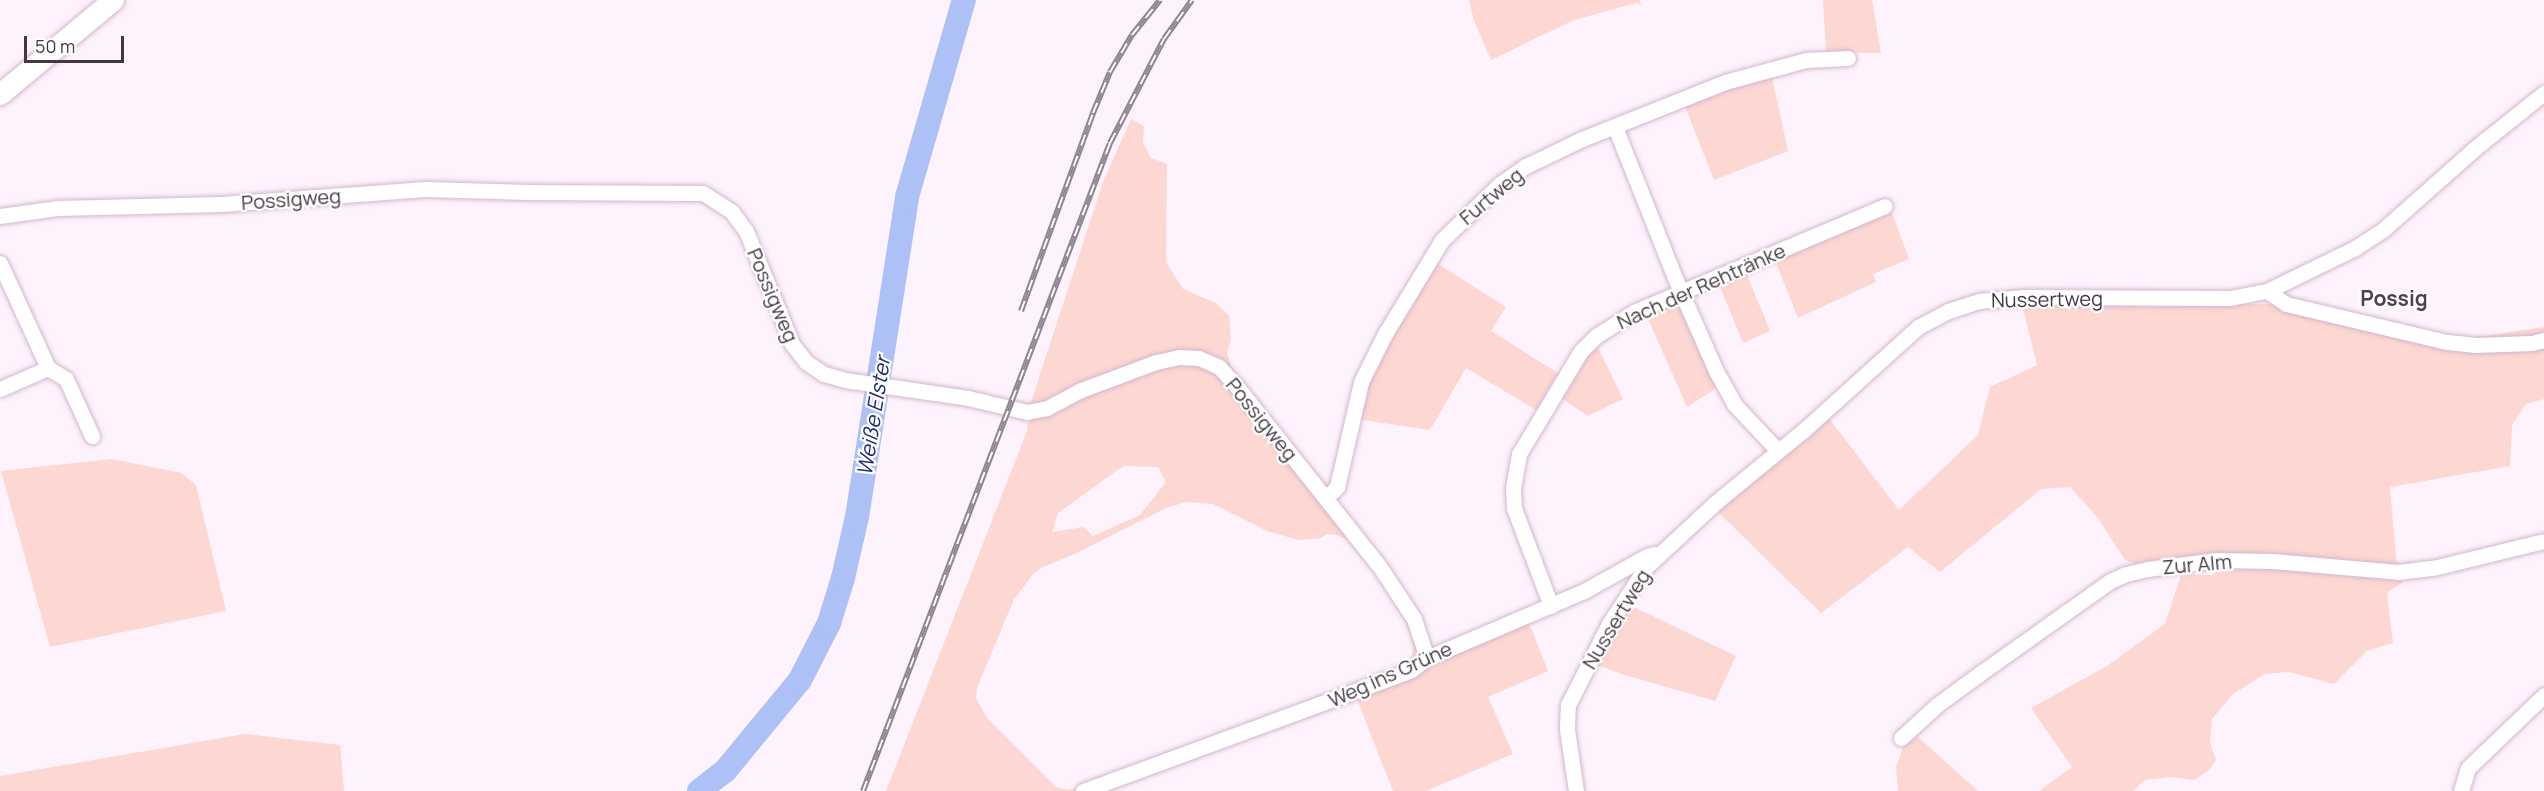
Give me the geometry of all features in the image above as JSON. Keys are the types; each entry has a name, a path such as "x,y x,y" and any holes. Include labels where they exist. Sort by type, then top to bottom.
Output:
{"main road":[{"path":"0,94 113,0"}],"street":[{"name":"Furtweg","path":"1326,498 1338,487 1361,382 1385,334 1442,240 1500,184 1526,166 1582,139 1725,82 1769,68 1806,60 1848,58"},
{"name":"Nussertweg","path":"1576,791 1567,729 1568,705 1610,622 1630,590 1657,555 1918,327 1948,311 1979,301 2024,297 2230,298 2267,291 2355,248 2384,229 2474,149 2544,93"},
{"path":"1615,127 1716,371 1734,404 1778,451"},
{"name":"Possigweg","path":"0,216 58,208 222,204 425,189 703,193 732,212 746,231 792,344 806,362 824,374 845,380 968,398 1027,412 1047,408 1081,390 1156,362 1179,357 1199,358 1219,367 1380,567 1414,619 1427,657"},
{"name":"Nach der Rehtränke","path":"1551,606 1514,508 1513,488 1519,453 1581,351 1596,336 1634,312 1885,206"},
{"path":"0,263 48,368 66,379 92,436"},
{"path":"2267,291 2286,304 2447,342 2474,345 2532,343 2544,340"},
{"path":"0,389 48,368"},
{"name":"Zur Alm","path":"1901,738 1937,705 1982,672 2110,581 2126,574 2147,568 2217,560 2273,561 2398,572 2433,568 2544,541"},
{"name":"Weg ins Grüne","path":"1083,791 1150,764 1342,698 1411,670 1427,657 1551,606 1594,586 1647,556 1657,555"},
{"path":"2461,791 2468,768 2544,696"}],"shaded area":[{"path":"1469,0 1640,0 1641,5 1636,3 1574,20 1491,60 1474,21"},
{"path":"1823,0 1872,0 1881,53 1826,52"},
{"path":"1771,72 1788,151 1714,180 1684,104"},
{"path":"1131,119 1144,126 1143,143 1151,158 1167,164 1166,262 1183,289 1216,303 1229,316 1231,340 1227,353 1231,366 1401,604 1420,654 1417,661 1077,791 886,791 1027,431 1030,405 1103,182","holes":["1123,466 1158,467 1166,482 1140,515 1093,536 1084,527 1052,532 1058,513","1186,502 1213,504 1267,531 1298,540 1321,538 1327,534 1348,540 1361,553 1402,612 1414,645 1412,655 1408,661 1359,683 1080,787 1069,790 1056,787 987,718 976,698 977,688 1014,599 1034,573 1043,567 1077,553 1166,508"]},
{"path":"1891,210 1909,259 1873,274 1876,282 1798,318 1774,258"},
{"path":"1435,262 1506,307 1491,331 1558,373 1536,410 1466,368 1430,430 1357,419 1366,377"},
{"path":"1745,270 1770,331 1743,343 1718,282"},
{"path":"1672,301 1682,306 1720,386 1687,407 1645,312"},
{"path":"2022,304 2278,304 2435,344 2544,327 2544,399 2526,404 2512,425 2510,466 2390,487 2397,569 2403,582 2387,593 2393,643 2367,651 2334,684 2289,672 2265,674 2233,694 2212,719 2210,743 2216,760 2208,771 2194,780 2171,777 2145,780 2133,791 2039,791 2072,767 2031,708 2107,666 2165,624 2183,569 2196,575 2213,575 2221,567 2138,565 2125,560 2098,518 2070,487 2041,489 1940,572 1908,547 1821,613 1716,510 1828,417 1899,510 1978,435 1990,387 2037,365"},
{"path":"1595,341 1623,399 1588,416 1558,396"},
{"path":"112,459 181,473 196,485 226,611 50,647 1,471"},
{"path":"1636,608 1736,656 1715,701 1621,674 1596,664 1620,611"},
{"path":"1528,620 1548,671 1488,697 1513,754 1426,791 1393,791 1356,697"},
{"path":"245,734 340,745 344,791 0,791 0,776"},
{"path":"1918,737 1978,791 1898,791 1896,767 1904,744"}],"waterway":[{"name":"Weiße Elster","path":"699,791 725,771 800,680 829,623 843,578 857,517 907,197 964,0"}],"railway":[{"path":"1021,311 1110,72 1132,35 1160,0"},
{"path":"863,791 1110,143 1164,39 1192,0"}],"district":[{"name":"Possig","path":"2394,298"}]}
